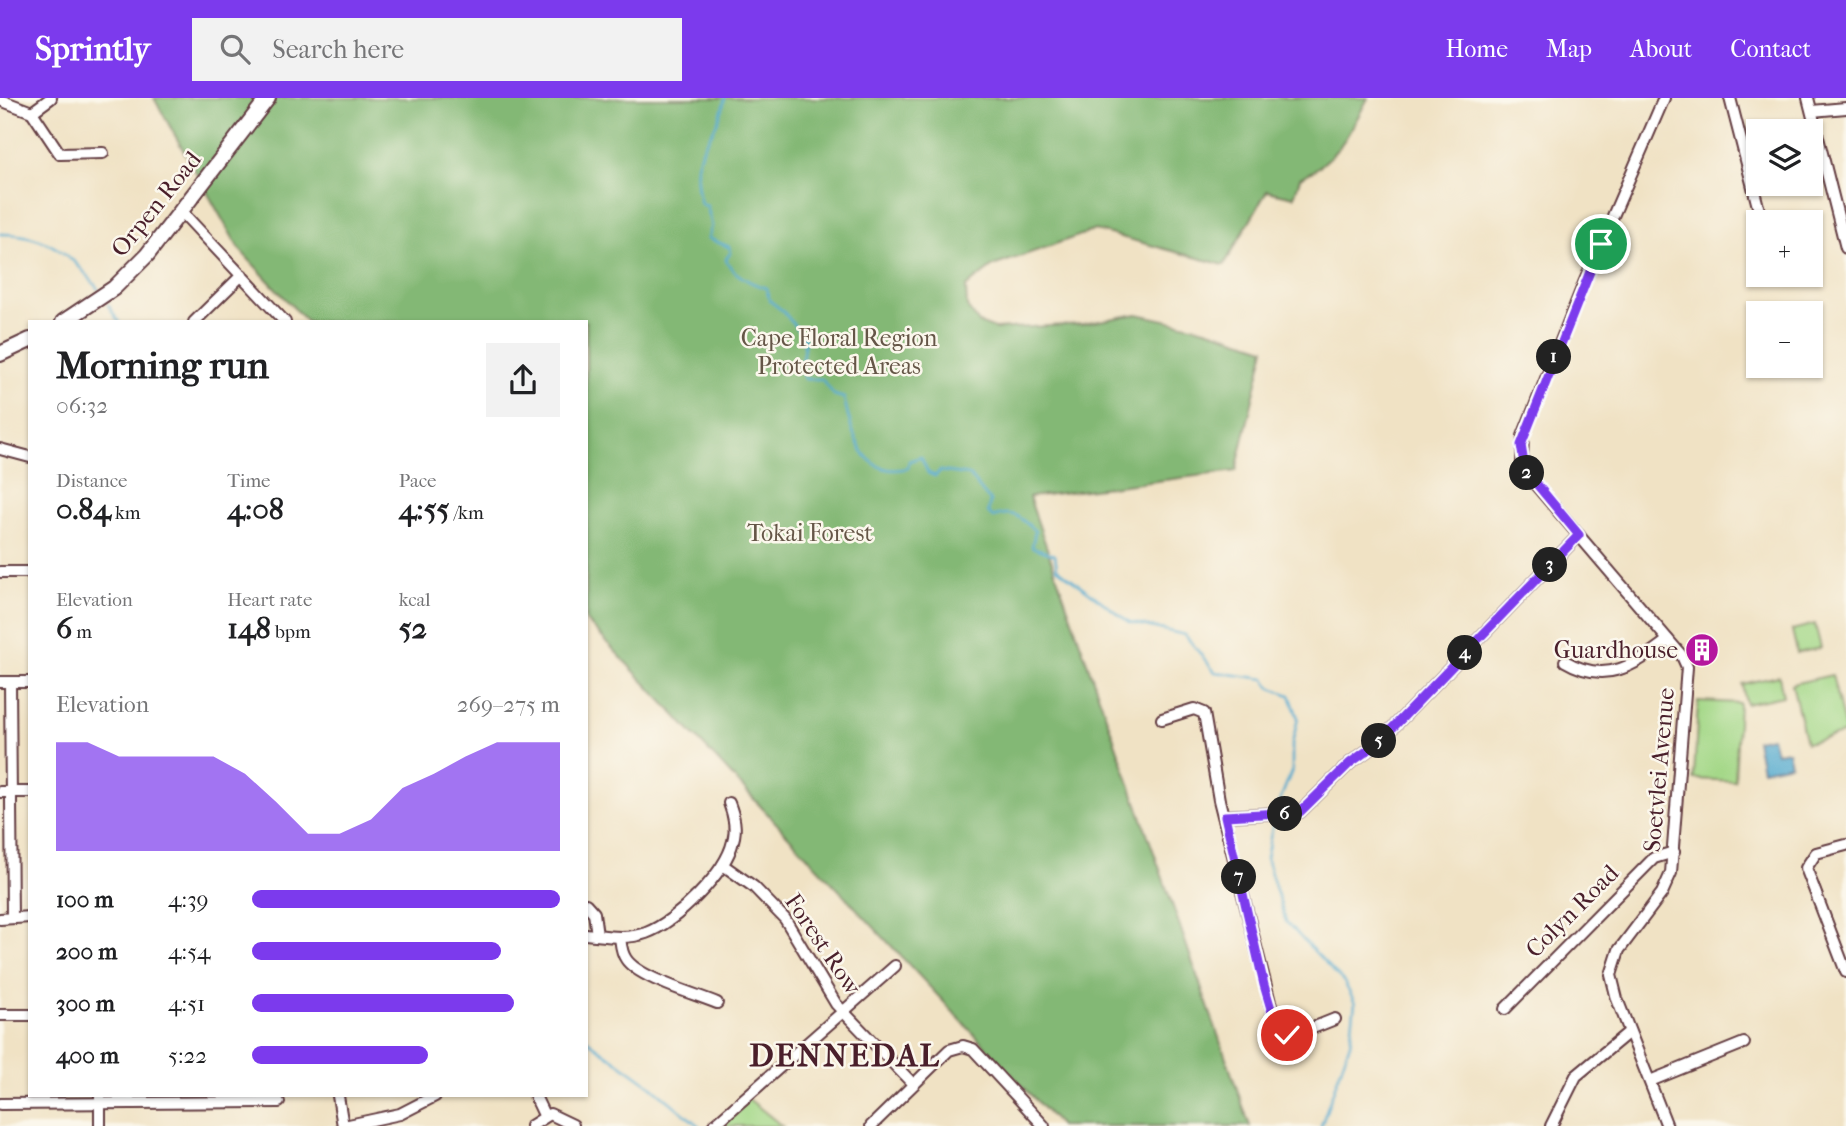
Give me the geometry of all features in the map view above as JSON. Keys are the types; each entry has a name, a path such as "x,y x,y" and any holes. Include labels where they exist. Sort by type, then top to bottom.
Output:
{"main road":[{"name":"Orpen Road","path":"66,320 121,282 181,211 268,98"},
{"path":"0,354 28,341"}],"street":[{"path":"32,113 51,98"},
{"name":"Soetvlei Avenue","path":"1664,98 1584,283 1521,445 1525,470 1684,660 1687,676 1671,873 1662,892 1614,960 1613,986 1667,1126"},
{"path":"1730,98 1759,210"},
{"path":"1808,98 1846,248"},
{"path":"0,100 32,113 60,154 103,153"},
{"path":"1812,111 1832,102 1846,108"},
{"path":"181,211 283,320"},
{"path":"196,320 242,275"},
{"path":"0,449 28,456"},
{"path":"1225,816 1292,814 1307,809 1350,763 1378,743 1579,535"},
{"path":"0,572 28,572"},
{"path":"1565,661 1589,673 1602,673 1647,657 1668,640"},
{"path":"12,918 5,792 5,682 28,682"},
{"path":"1162,719 1194,709 1203,713 1216,788 1225,816 1258,965 1276,1026 1283,1034 1292,1035 1335,1019"},
{"path":"5,792 28,792"},
{"path":"588,906 594,913 592,935 620,937 644,933 667,921 723,865 735,830 729,803"},
{"path":"1846,845 1816,853 1806,868 1846,972"},
{"name":"Colyn Road","path":"1505,1009 1654,858 1674,852"},
{"name":"Forest Row","path":"723,865 754,887 785,919 842,1012 912,1083"},
{"path":"0,919 28,917"},
{"path":"620,937 622,953 629,963 645,974 717,1003"},
{"path":"713,1126 895,966"},
{"path":"0,1016 28,1015"},
{"path":"1551,1126 1576,1076 1629,1032"},
{"path":"1650,1081 1744,1043"},
{"path":"871,1126 912,1083 954,1047 968,1046 1044,1126"},
{"path":"338,1097 343,1126 400,1114 433,1097"},
{"path":"535,1097 544,1115"},
{"path":"100,1099 100,1126"},
{"path":"0,1104 100,1099 279,1102"},
{"path":"531,1126 544,1115 557,1115 573,1125"}],"green space":[{"name":"Tokai Forest","path":"154,98 1368,98 1348,134 1333,154 1300,178 1294,197 1267,191 1224,265 1095,230 993,266 966,287 967,307 979,323 995,329 1083,324 1137,314 1206,329 1265,348 1236,471 1029,497 1250,1126 1060,1126 588,622 588,320 305,320 239,249"},
{"path":"1815,624 1821,648 1797,653 1792,630"},
{"path":"1832,675 1846,733 1806,743 1792,684"},
{"path":"1779,676 1783,696 1746,704 1742,684"},
{"path":"1698,701 1739,703 1735,781 1694,779"},
{"path":"745,1096 782,1126 713,1126"}],"water":[{"path":"1772,737 1776,753 1788,751 1791,764 1762,770 1756,740"}],"waterway":[{"path":"725,98 716,126 699,156 697,168 701,204 707,206 712,226 708,238 729,247 731,252 726,259 732,269 748,281 766,288 770,301 783,311 805,339 801,367 804,379 822,379 834,395 844,398 850,424 861,449 879,466 892,470 908,468 909,461 921,457 928,473 935,476 940,471 969,475 990,501 988,512 993,517 1011,514 1025,522 1035,531 1032,547 1055,555 1057,568 1129,622 1185,635 1215,672 1265,679 1271,688 1290,695 1298,718 1292,744 1292,770 1276,810"},
{"path":"0,234 31,237 56,248 78,266 98,289"},
{"path":"108,305 118,320"},
{"path":"1274,818 1266,858 1286,922 1344,982 1355,1003 1350,1043 1321,1126"},
{"path":"588,1040 651,1086 699,1126"}],"place":[{"name":"Guardhouse","path":"1702,650"}],"district":[{"name":"DENNEDAL","path":"845,1055"}],"route":[{"path":"1287,1035 1276,1026 1258,965 1225,816 1292,814 1307,809 1350,763 1378,743 1579,535 1530,477 1520,453 1523,436 1601,244"}],"park label":[{"name":"Cape Floral Region Protected Areas","path":"839,352"}]}
